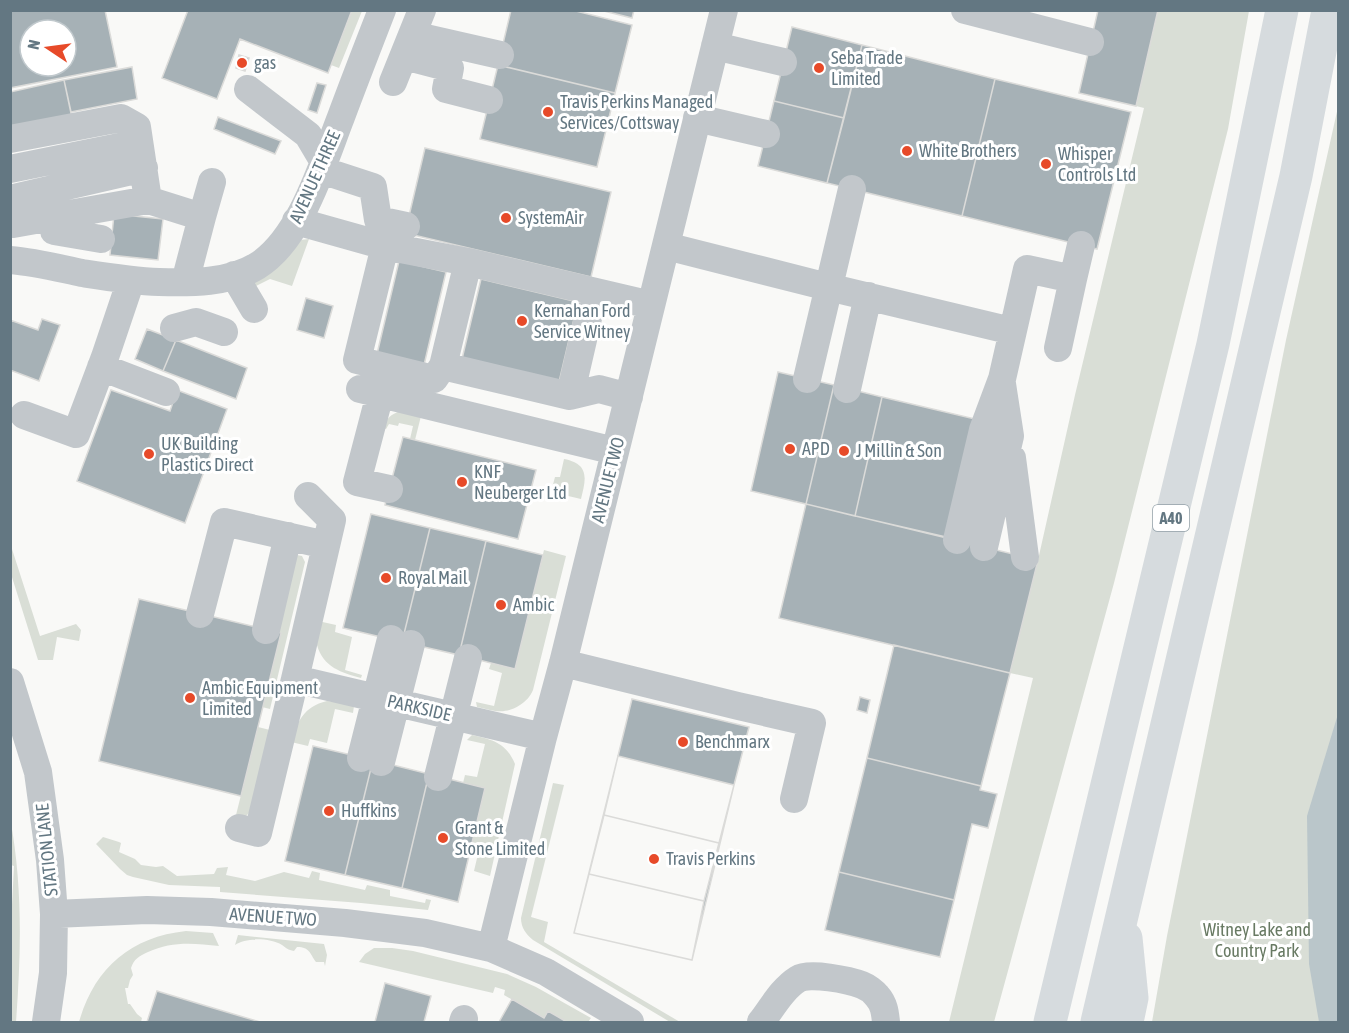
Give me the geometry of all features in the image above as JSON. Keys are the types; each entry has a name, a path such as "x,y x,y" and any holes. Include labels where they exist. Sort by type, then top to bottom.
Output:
{"highway":[{"name":"A40","path":"1050,1023 1213,344 1282,10"},
{"name":"A40","path":"1097,1023 1296,176 1328,10"},
{"path":"1124,912 1132,998 1127,1023"}],"street":[{"name":"AVENUE THREE","path":"15,261 131,280 192,282 215,280 234,275 247,271 262,262 279,245 311,194 381,10"},
{"name":"AVENUE TWO","path":"490,948 563,663 724,10"},
{"path":"965,10 1090,42"},
{"path":"413,34 500,55"},
{"path":"393,82 413,34"},
{"path":"413,34 450,68 446,89 489,100"},
{"path":"715,46 783,62"},
{"path":"248,89 308,135 322,166 373,187 378,219 408,218"},
{"path":"10,140 121,118 137,127 148,200"},
{"path":"697,118 766,134"},
{"path":"10,169 141,156"},
{"path":"11,210 141,156"},
{"path":"212,182 202,217 192,282 199,301 185,325 224,332"},
{"path":"807,379 852,189"},
{"path":"11,210 53,217 148,200 202,217"},
{"path":"11,210 15,261"},
{"path":"53,217 54,231 101,239"},
{"path":"296,221 385,246 468,262 651,305"},
{"path":"1058,348 1081,245"},
{"path":"385,246 357,360 434,379 442,366 468,262"},
{"path":"666,246 1012,331"},
{"path":"957,540 983,430 1002,379 1027,269 1073,279"},
{"path":"234,275 255,309"},
{"path":"24,415 76,434 131,280"},
{"path":"570,396 594,292"},
{"path":"847,388 868,296"},
{"path":"442,366 570,396 599,389 629,397"},
{"path":"101,368 166,392"},
{"path":"1002,379 1024,557"},
{"path":"389,489 357,482 370,391 615,451"},
{"path":"984,547 1010,436"},
{"path":"239,828 258,832 332,520 308,496"},
{"path":"200,614 224,522 326,545"},
{"path":"266,630 288,536"},
{"path":"371,760 401,641"},
{"path":"438,777 468,658"},
{"path":"563,663 812,723 794,800"},
{"name":"PARKSIDE","path":"295,679 543,737"},
{"name":"STATION LANE","path":"10,682 38,772 50,860 54,914 54,973 46,1023"},
{"name":"AVENUE TWO","path":"54,914 147,910 211,912 345,923 425,933 490,948 546,972 630,1023"},
{"path":"761,1023 789,986 800,978 814,976 863,985 877,995 885,1008 886,1023"}],"green space":[{"path":"352,11 362,11 339,68 331,65"},
{"path":"1158,11 1249,11 1228,129 1114,583 994,1022 949,1022 1033,678 1010,673 1144,108 1136,106"},
{"name":"Witney Lake and Country Park","path":"1338,107 1338,1022 1152,1022 1167,936 1286,340"},
{"path":"309,239 292,286 270,279 252,288 250,282 300,240"},
{"path":"401,411 421,416 415,440 410,439 413,426 399,423 398,426 389,424 386,429 382,428 389,417"},
{"path":"564,459 578,465 584,473 581,499 551,492 555,477 560,477"},
{"path":"11,546 40,636 76,624 81,630 79,641 57,637 53,660 38,660 11,574"},
{"path":"544,550 566,556 533,690 524,702 509,710 499,711 477,707 476,702 494,706 502,673 489,669 491,663 515,669"},
{"path":"297,555 302,556 305,562 270,709 262,707 276,632"},
{"path":"318,621 336,625 335,632 352,637 345,670 362,675 361,678 334,668 324,659 317,645"},
{"path":"327,701 354,706 353,713 335,709 327,743 310,739 308,746 291,742 296,728 307,711"},
{"path":"258,727 270,730 250,812 245,817 235,819"},
{"path":"472,735 503,747 515,764 490,876 474,871 478,854 470,852 485,788 463,783 465,775 477,777 485,744 467,740"},
{"path":"553,783 564,785 531,917 548,922 544,942 680,1022 670,1022 533,940 524,930 521,918"},
{"path":"10,818 17,869 20,920 16,1022 10,1022 10,943 14,866 11,865"},
{"path":"103,837 121,843 119,852 135,859 141,865 163,866 177,876 214,874 217,868 228,867 226,875 255,881 284,872 309,878 312,871 320,873 319,880 365,890 367,885 390,890 390,896 425,903 426,899 431,900 428,910 220,892 220,887 169,885 127,875 96,844"},
{"path":"186,931 213,933 219,946 174,944 157,948 137,958 131,968 133,975 128,988 125,988 128,1004 142,1018 141,1022 79,1022 94,986 117,959 131,948 148,940"},
{"path":"238,935 324,944 327,955 325,966 324,962 316,962 305,948 301,947 297,947 294,951 271,941 258,939 235,945"},
{"path":"374,948 413,951 507,974 536,987 591,1018 588,1022 567,1022 548,1011 544,1018 504,995 505,990 495,987 493,993 359,962"}],"shaded area":[{"path":"1338,714 1338,1022 1319,1022 1309,964 1307,816"}],"building":[{"path":"10,10 105,10 117,67 78,75 78,18 18,18 18,78 61,78 10,88"},
{"path":"188,10 352,10 328,73 240,39 217,99 162,78"},
{"path":"511,10 572,10 632,25 615,93 498,65"},
{"path":"600,10 634,10 632,18"},
{"path":"1098,10 1158,10 1136,106 1079,93"},
{"name":"Seba Trade Limited","path":"792,27 862,45 844,118 774,101"},
{"name":"White Brothers","path":"862,45 995,79 962,216 827,183"},
{"name":"gas","path":"239,55 249,58 245,71 236,68"},
{"name":"Travis Perkins Managed Services/Cottsway","path":"498,65 615,93 597,167 480,139"},
{"path":"132,67 137,99 71,112 64,80"},
{"name":"Whisper Controls Ltd","path":"995,79 1131,112 1097,249 962,216"},
{"path":"64,80 72,118 10,132 10,92"},
{"path":"317,83 326,85 317,113 308,110"},
{"path":"774,101 844,118 827,183 758,166"},
{"path":"218,117 281,141 275,154 214,129"},
{"name":"SystemAir","path":"425,148 611,192 591,277 405,233"},
{"path":"114,214 163,219 158,260 110,255"},
{"path":"399,261 446,272 424,365 377,354"},
{"name":"Kernahan Ford Service Witney","path":"481,279 578,302 559,382 462,359"},
{"path":"306,298 333,306 324,338 297,330"},
{"path":"42,319 60,325 39,381 10,370 10,320 38,330"},
{"path":"147,329 176,340 163,371 135,359"},
{"path":"176,340 247,368 236,399 163,371"},
{"name":"APD","path":"778,372 834,385 806,504 751,491"},
{"name":"J Millin & Son","path":"834,385 882,397 855,516 806,504"},
{"name":"UK Building Plastics Direct","path":"111,390 170,411 177,390 227,409 185,523 77,481"},
{"path":"882,397 975,419 946,537 855,516"},
{"name":"KNF Neuberger Ltd","path":"403,437 536,470 518,539 385,505"},
{"path":"806,504 1038,560 1010,673 779,618"},
{"name":"Royal Mail","path":"371,514 430,528 402,642 343,628"},
{"name":"Royal Mail","path":"430,528 486,541 459,655 402,642"},
{"name":"Ambic","path":"486,541 543,555 515,669 459,655"},
{"name":"Ambic Equipment Limited","path":"139,599 281,633 241,796 99,761"},
{"path":"894,645 1010,673 981,786 867,758"},
{"path":"860,697 870,700 867,713 857,710"},
{"name":"Benchmarx","path":"632,699 749,727 734,785 618,756"},
{"name":"Huffkins","path":"313,746 373,760 345,875 285,861"},
{"path":"618,756 734,785 719,843 604,815"},
{"name":"Travis Perkins","path":"618,756 734,785 692,960 574,933"},
{"path":"867,758 981,786 980,790 997,794 988,828 972,824 954,900 839,872"},
{"path":"373,760 429,774 402,888 345,875"},
{"name":"Grant & Stone Limited","path":"429,774 485,788 458,902 402,888"},
{"path":"604,815 719,843 704,901 589,874"},
{"path":"839,872 954,900 940,957 825,930"},
{"path":"589,874 704,901 692,960 574,933"},
{"path":"385,983 431,996 424,1022 375,1022"},
{"path":"157,991 203,1005 260,1022 147,1022"},
{"path":"512,999 544,1018 548,1011 567,1022 499,1022"}],"place":[{"name":"gas","path":"242,63"},
{"name":"Seba Trade Limited","path":"819,68"},
{"name":"Travis Perkins Managed Services/Cottsway","path":"548,112"},
{"name":"White Brothers","path":"907,151"},
{"name":"Whisper Controls Ltd","path":"1046,164"},
{"name":"SystemAir","path":"506,218"},
{"name":"Kernahan Ford Service Witney","path":"522,321"},
{"name":"APD","path":"790,449"},
{"name":"J Millin & Son","path":"844,451"},
{"name":"UK Building Plastics Direct","path":"149,454"},
{"name":"KNF Neuberger Ltd","path":"462,482"},
{"name":"Royal Mail","path":"386,578"},
{"name":"Ambic","path":"501,605"},
{"name":"Ambic Equipment Limited","path":"190,698"},
{"name":"Benchmarx","path":"683,742"},
{"name":"Huffkins","path":"329,811"},
{"name":"Grant & Stone Limited","path":"443,838"},
{"name":"Travis Perkins","path":"654,859"}]}
